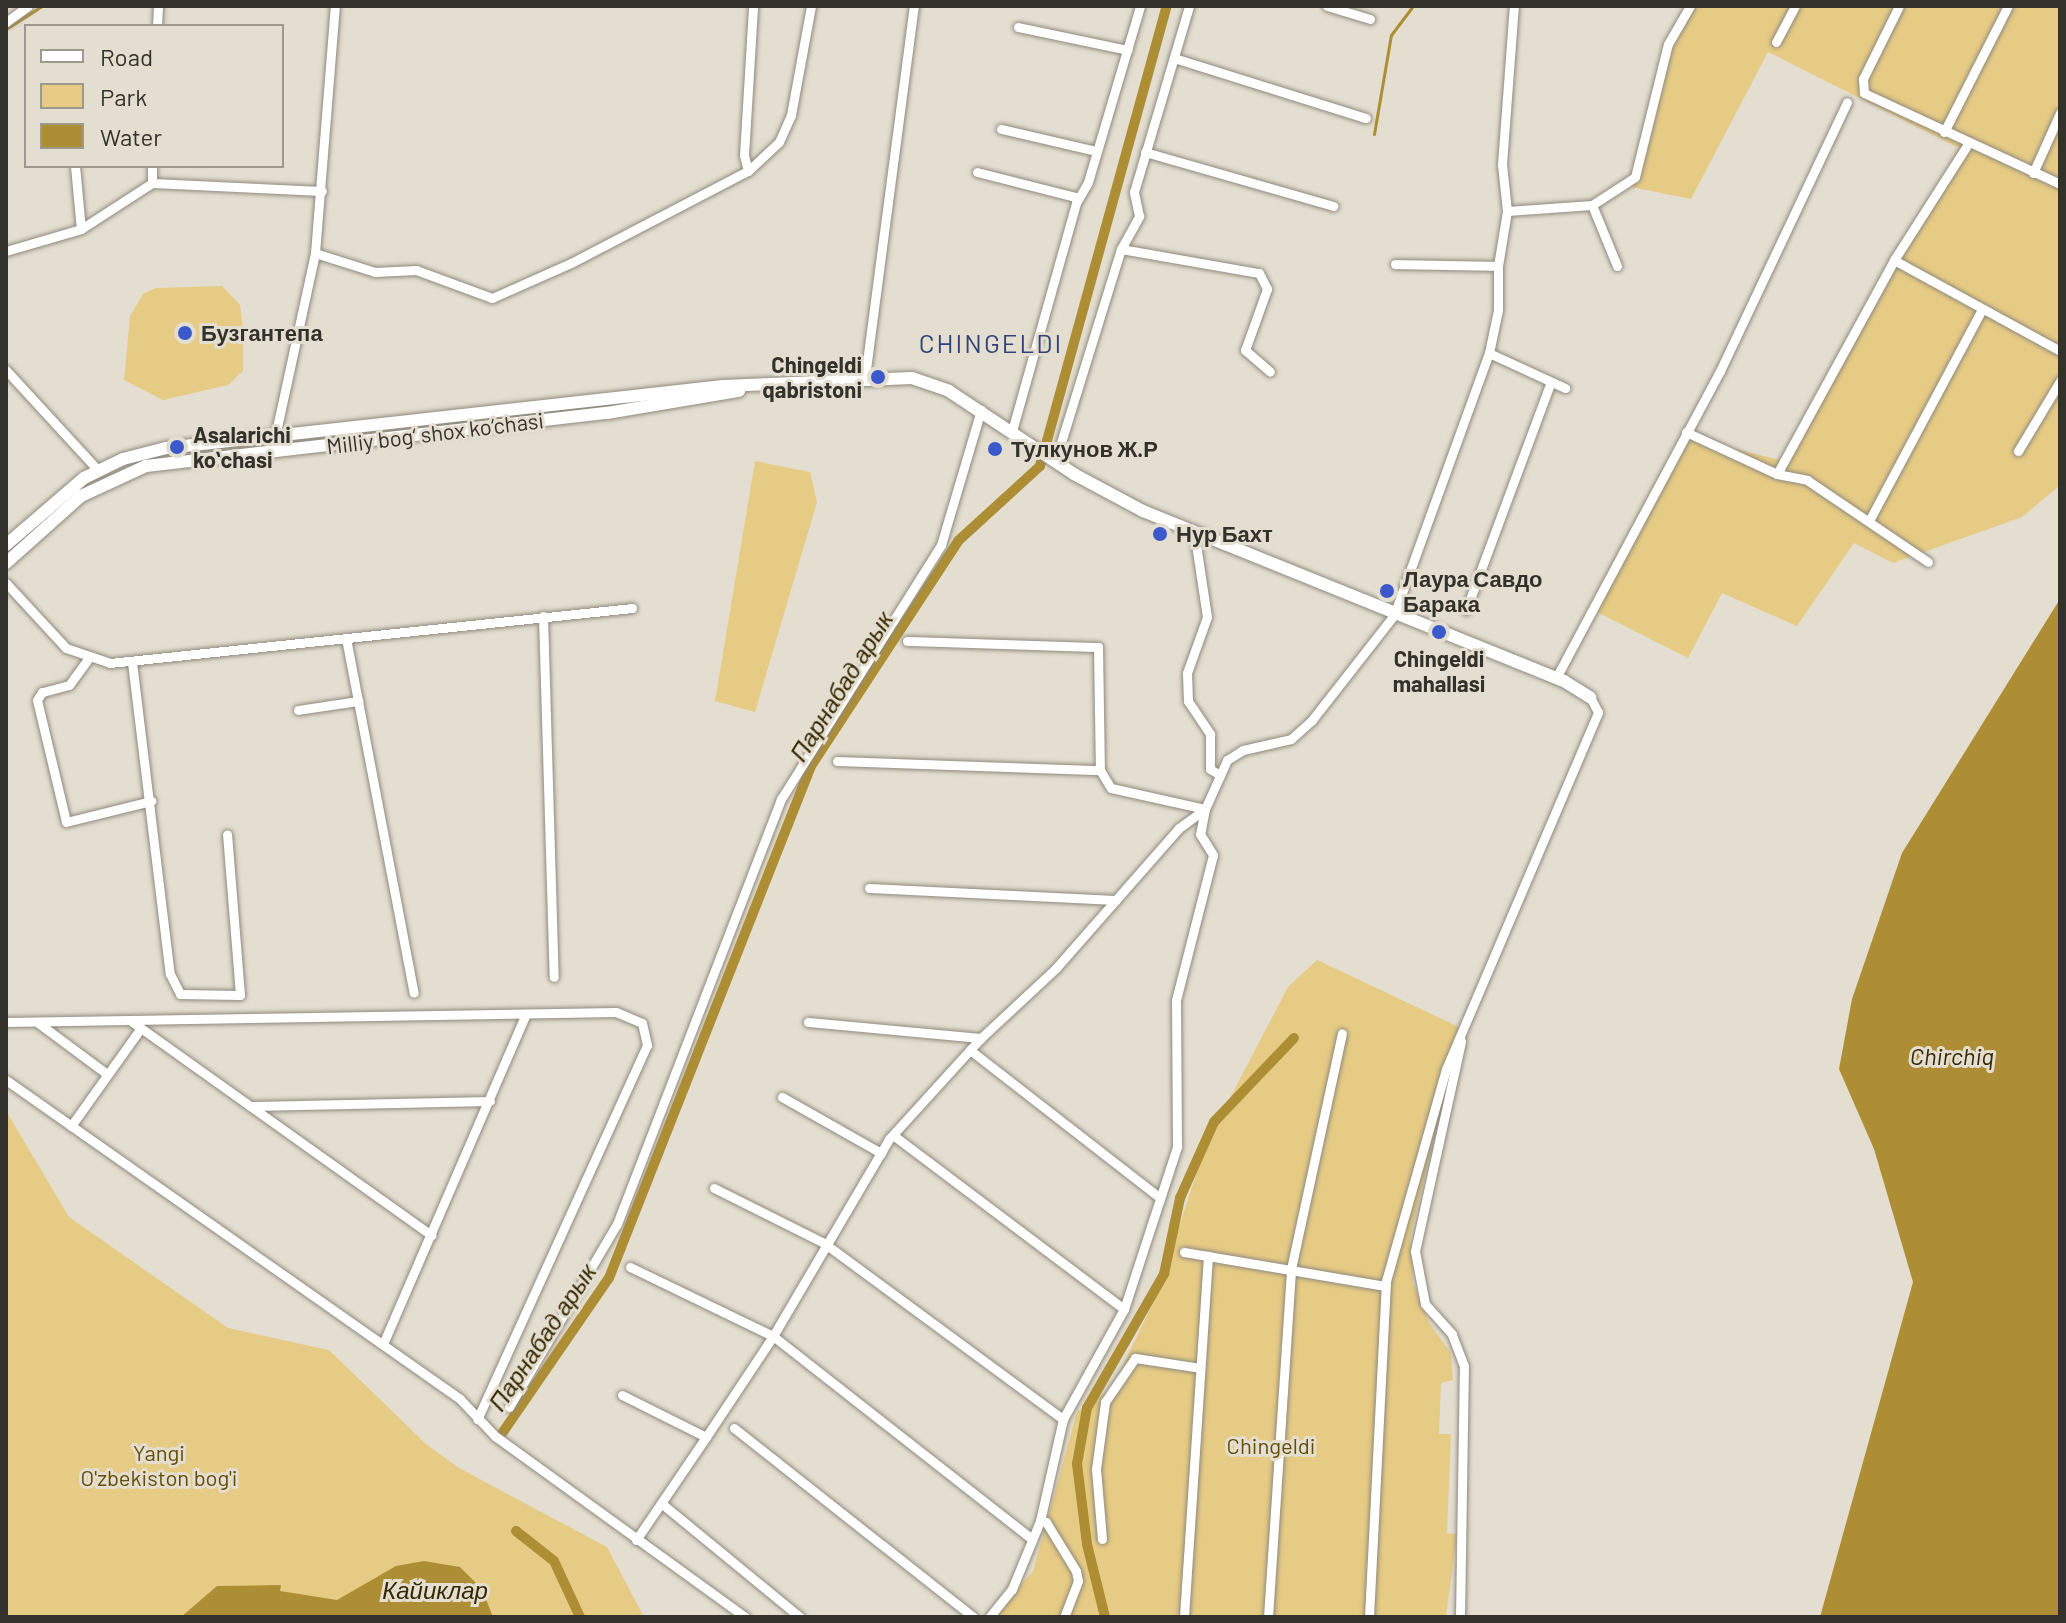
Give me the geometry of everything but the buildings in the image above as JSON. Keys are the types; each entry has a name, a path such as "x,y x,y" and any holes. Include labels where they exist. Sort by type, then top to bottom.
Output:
{"main road":[{"name":"Milliy bog‘ shox ko‘chasi","path":"6,563 72,503 122,474 158,463 723,386 750,388 872,377 923,379 981,410 1055,462 1143,511 1556,678 1590,697"},
{"name":"Milliy bog‘ shox ko‘chasi","path":"6,545 57,497 98,470 166,448 277,445"}],"street":[{"path":"6,22 28,6"},
{"path":"277,445 315,253 335,6"},
{"path":"748,171 744,155 753,6"},
{"path":"315,253 375,272 416,270 492,298 748,171 784,132 811,6"},
{"path":"872,377 914,6"},
{"path":"1012,431 1079,198 1140,6"},
{"path":"1055,462 1121,249 1139,216 1134,192 1189,6"},
{"path":"1327,6 1370,19"},
{"path":"989,1617 1012,1589 1040,1521 1063,1419 1124,1309 1177,1147 1176,1000 1214,859 1200,834 1205,809 1234,753 1287,741 1304,728 1394,615 1489,353 1498,310 1498,266 1507,211 1502,164 1514,6"},
{"path":"1507,211 1592,205 1635,177 1664,57 1690,6"},
{"path":"1776,42 1795,6"},
{"path":"1899,6 1862,89 1868,97 2060,184"},
{"path":"1944,132 2008,6"},
{"path":"1018,27 1128,50"},
{"path":"1174,58 1366,118"},
{"path":"1556,678 1686,432 1847,102"},
{"path":"2033,173 2060,113"},
{"path":"1001,129 1096,151"},
{"path":"1777,474 1894,260 1968,144"},
{"path":"1145,152 1333,206"},
{"path":"75,168 81,229"},
{"path":"152,168 152,183"},
{"path":"977,172 1079,198"},
{"path":"6,251 81,229 152,183 322,191"},
{"path":"1592,205 1617,266"},
{"path":"1121,249 1259,273 1267,289 1245,350 1270,372"},
{"path":"1894,260 2060,351"},
{"path":"1395,264 1498,266"},
{"path":"1870,519 1982,309"},
{"path":"1489,353 1565,388"},
{"path":"6,370 98,470"},
{"path":"2018,451 2060,381"},
{"path":"1466,610 1551,382"},
{"path":"509,1407 617,1224 781,799 941,545 981,410"},
{"path":"1686,432 1777,474 1807,480 1870,519 1928,562"},
{"path":"1194,531 1207,617 1187,673 1188,701 1210,734 1210,769 1220,775"},
{"path":"6,583 66,648 88,659 132,662 632,608"},
{"path":"543,616 554,977"},
{"path":"346,638 414,993"},
{"path":"907,641 1098,647 1100,770 1111,788 1205,809"},
{"path":"88,659 69,685 42,692 37,700 66,822 151,801"},
{"path":"132,662 170,974 180,994 240,995 227,835"},
{"path":"1369,1617 1385,1286 1464,1022 1598,712 1590,697"},
{"path":"298,710 358,701"},
{"path":"837,761 1100,770"},
{"path":"636,1540 773,1336 824,1243 893,1135 981,1038 1056,968 1179,828 1205,809"},
{"path":"869,888 1116,900"},
{"path":"383,1344 526,1014"},
{"path":"6,1022 526,1014 632,1016 642,1023 647,1045 477,1419"},
{"path":"129,1020 431,1235"},
{"path":"37,1022 107,1074"},
{"path":"808,1022 981,1038"},
{"path":"1460,1617 1464,1366 1452,1334 1425,1304 1415,1251 1464,1022"},
{"path":"71,1126 141,1028"},
{"path":"1268,1617 1291,1269 1342,1033"},
{"path":"970,1050 1160,1198"},
{"path":"6,1080 460,1399 477,1419 636,1540 745,1617"},
{"path":"782,1097 881,1153"},
{"path":"249,1106 490,1101"},
{"path":"893,1135 1124,1309"},
{"path":"714,1188 824,1243 1063,1419"},
{"path":"1184,1252 1385,1286"},
{"path":"1184,1617 1208,1256"},
{"path":"630,1267 773,1336 1031,1538"},
{"path":"1102,1539 1096,1469 1105,1402 1135,1358 1200,1368"},
{"path":"622,1395 706,1437"},
{"path":"734,1428 973,1617"},
{"path":"661,1503 800,1617"},
{"path":"1040,1521 1046,1522 1076,1571 1078,1581 1064,1617"}],"green space":[{"path":"1694,6 2060,6 2060,479 2057,488 2022,517 1893,563 1854,543 1797,626 1722,593 1688,658 1595,611 1690,438 1784,461 1959,148 1768,52 1691,199 1627,186 1667,60"},
{"path":"222,286 240,305 243,371 228,385 163,400 124,380 130,316 143,294 156,288"},
{"path":"755,461 810,472 817,502 755,712 715,701"},
{"name":"Chingeldi","path":"1317,960 1459,1027 1410,1239 1413,1283 1429,1323 1451,1353 1453,1380 1441,1383 1439,1434 1451,1434 1447,1533 1457,1534 1446,1617 993,1617 1033,1571 1077,1412 1112,1388 1156,1297 1198,1169 1230,1098 1288,987"},
{"name":"Yangi O'zbekiston bog'i","path":"6,1111 69,1217 228,1328 329,1350 426,1444 459,1468 607,1547 644,1617 6,1617"}],"water":[{"name":"Chirchiq","path":"2060,599 2060,1617 1820,1617 1913,1282 1874,1149 1839,1069 1852,999 1902,853"},
{"name":"Кайиклар","path":"424,1561 460,1567 482,1589 493,1617 181,1617 217,1586 281,1585 280,1591 337,1600 396,1566"}],"waterway":[{"path":"6,29 42,6"},
{"name":"Парнабад арык","path":"503,1432 609,1278 811,766 958,541 1040,466 1167,6"},
{"path":"1374,134 1391,35 1413,6"},
{"path":"1105,1617 1087,1544 1077,1464 1087,1408 1164,1274 1180,1198 1214,1122 1294,1038"},
{"name":"Парнабад арык","path":"516,1531 554,1561 580,1617"}],"place":[{"name":"Бузгантепа","path":"185,333"},
{"name":"Chingeldi qabristoni","path":"878,377"},
{"name":"Asalarichi koʻchasi","path":"177,447"},
{"name":"Тулкунов Ж.Р","path":"995,449"},
{"name":"Нур Бахт","path":"1160,534"},
{"name":"Лаура Савдо Барака","path":"1387,591"},
{"name":"Chingeldi mahallasi","path":"1439,632"}],"district":[{"name":"CHINGELDI","path":"991,343"}]}
